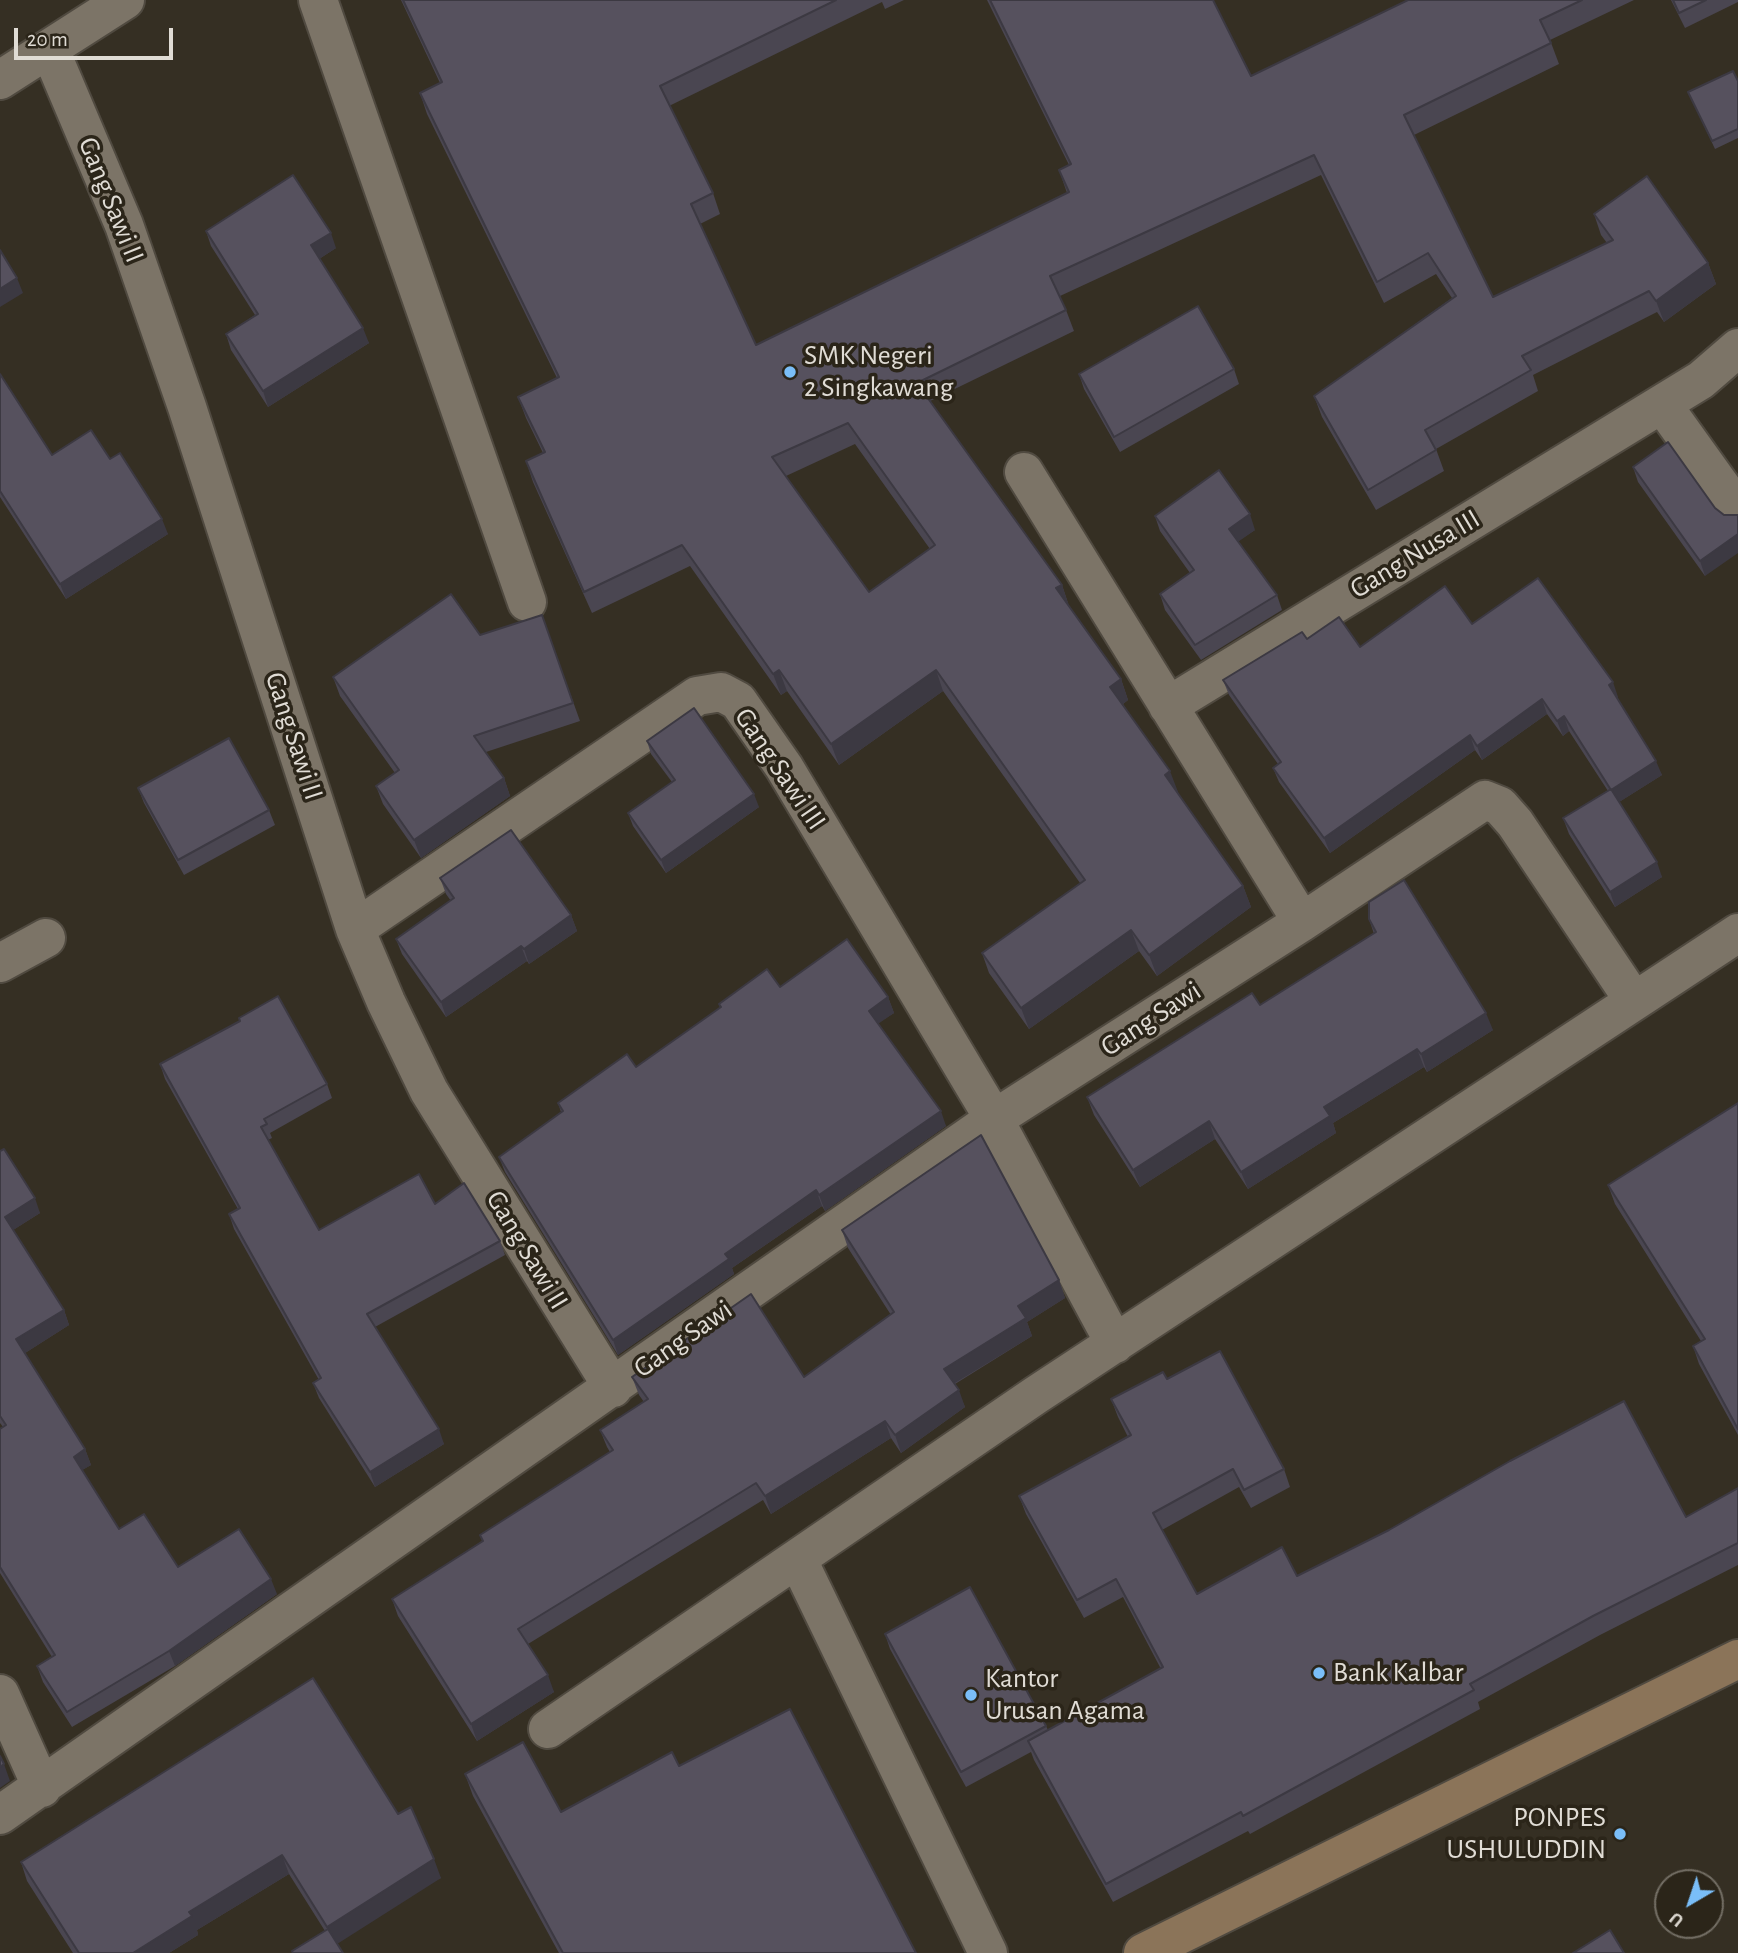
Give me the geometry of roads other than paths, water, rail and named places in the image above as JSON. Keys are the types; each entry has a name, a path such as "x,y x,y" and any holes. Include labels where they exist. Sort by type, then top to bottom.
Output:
{"street":[{"path":"0,80 125,0"},
{"path":"318,0 527,602"},
{"name":"Gang Sawi II","path":"50,50 124,225 187,407 355,929 386,1002 429,1091 613,1388"},
{"name":"Gang Nusa III","path":"1168,706 1701,380 1738,348"},
{"path":"1662,404 1738,510"},
{"path":"1024,472 1302,922"},
{"name":"Gang Sawi III","path":"355,929 696,696 721,692 738,701 784,766 994,1119 1115,1344"},
{"name":"Gang Sawi","path":"42,1788 314,1593 613,1388 994,1119 1302,922 1485,800 1500,806 1515,823 1634,1001"},
{"path":"548,1730 1115,1344 1738,933"},
{"path":"0,963 46,938"},
{"path":"798,1560 988,1953"},
{"path":"1143,1953 1738,1659"},
{"path":"0,1694 42,1788 0,1815"}],"place":[{"name":"SMK Negeri 2 Singkawang","path":"790,372"},
{"name":"Bank Kalbar","path":"1319,1673"},
{"name":"Kantor Urusan Agama","path":"971,1695"},
{"name":"PONPES USHULUDDIN","path":"1620,1834"}]}
